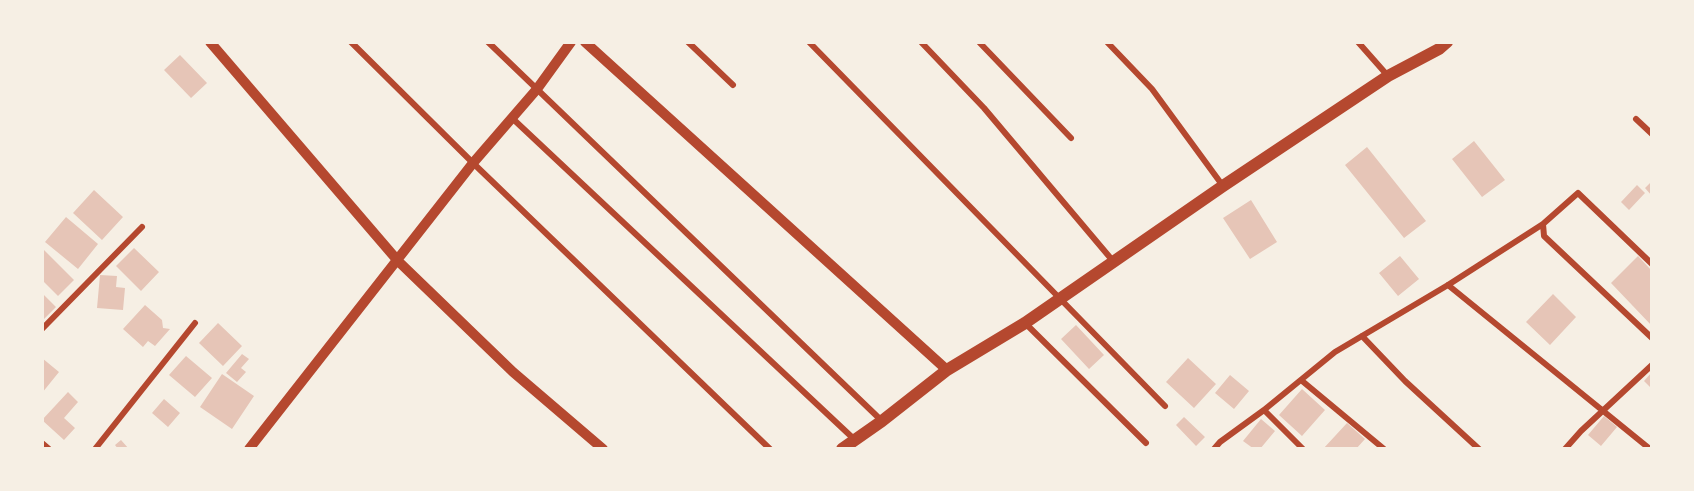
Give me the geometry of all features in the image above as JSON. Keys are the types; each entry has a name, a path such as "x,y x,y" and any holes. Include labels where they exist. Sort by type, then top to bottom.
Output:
{"main road":[{"path":"842,449 947,370 1025,323 1223,186 1440,44"}],"street":[{"path":"210,42 398,261 513,372 603,449"},
{"path":"351,42 770,449"},
{"path":"488,42 882,421"},
{"path":"249,449 473,163 537,89 572,42"},
{"path":"585,42 947,370"},
{"path":"688,42 733,85"},
{"path":"809,42 1165,406"},
{"path":"921,42 984,108 1113,262"},
{"path":"979,42 1071,138"},
{"path":"1107,42 1152,88 1223,186"},
{"path":"1358,42 1388,76"},
{"path":"512,118 856,440"},
{"path":"1636,118 1652,134"},
{"path":"1214,449 1335,352 1448,285 1543,224 1578,193 1652,264"},
{"path":"1543,224 1544,236 1652,338"},
{"path":"42,329 142,227"},
{"path":"1448,285 1650,449"},
{"path":"94,449 195,323"},
{"path":"1025,323 1146,443"},
{"path":"1362,336 1405,381 1479,449"},
{"path":"1565,449 1652,365"},
{"path":"1301,380 1384,449"},
{"path":"1264,410 1304,449"},
{"path":"42,443 49,449"}],"building":[{"path":"180,55 207,83 191,98 164,70"},
{"path":"1474,141 1505,180 1482,197 1452,159"},
{"path":"1367,147 1426,221 1404,238 1345,165"},
{"path":"1652,181 1652,196 1645,188"},
{"path":"1637,185 1645,193 1629,210 1621,202"},
{"path":"94,190 123,217 102,240 73,213"},
{"path":"1251,200 1277,242 1250,259 1223,218"},
{"path":"66,217 98,244 78,269 45,242"},
{"path":"42,248 74,280 58,296 42,280"},
{"path":"134,248 159,272 141,291 116,266"},
{"path":"1400,256 1419,279 1398,296 1379,273"},
{"path":"1638,256 1652,271 1652,326 1611,283"},
{"path":"100,275 117,276 116,287 125,288 123,310 97,308"},
{"path":"42,293 56,307 42,321"},
{"path":"1553,294 1576,317 1550,345 1526,322"},
{"path":"145,305 162,320 163,328 170,329 155,346 148,341 143,347 123,329"},
{"path":"218,323 242,346 223,366 199,343"},
{"path":"1076,325 1104,355 1089,369 1061,339"},
{"path":"242,354 249,359 241,368 246,372 237,382 226,373"},
{"path":"186,356 212,378 195,397 169,375"},
{"path":"42,358 59,372 42,393"},
{"path":"1188,358 1216,384 1194,408 1166,382"},
{"path":"1652,372 1652,389 1644,381"},
{"path":"222,374 254,396 232,429 200,407"},
{"path":"1230,375 1249,391 1234,409 1215,393"},
{"path":"1302,389 1325,410 1302,436 1279,415"},
{"path":"68,392 78,402 64,418 75,428 64,440 42,420"},
{"path":"164,399 180,413 168,427 152,413"},
{"path":"1604,416 1617,427 1601,446 1588,435"},
{"path":"1184,417 1205,437 1196,446 1176,425"},
{"path":"1261,419 1275,431 1260,449 1254,449 1243,441"},
{"path":"1347,423 1365,439 1356,449 1323,449"},
{"path":"121,440 129,449 118,449 115,445"}]}
